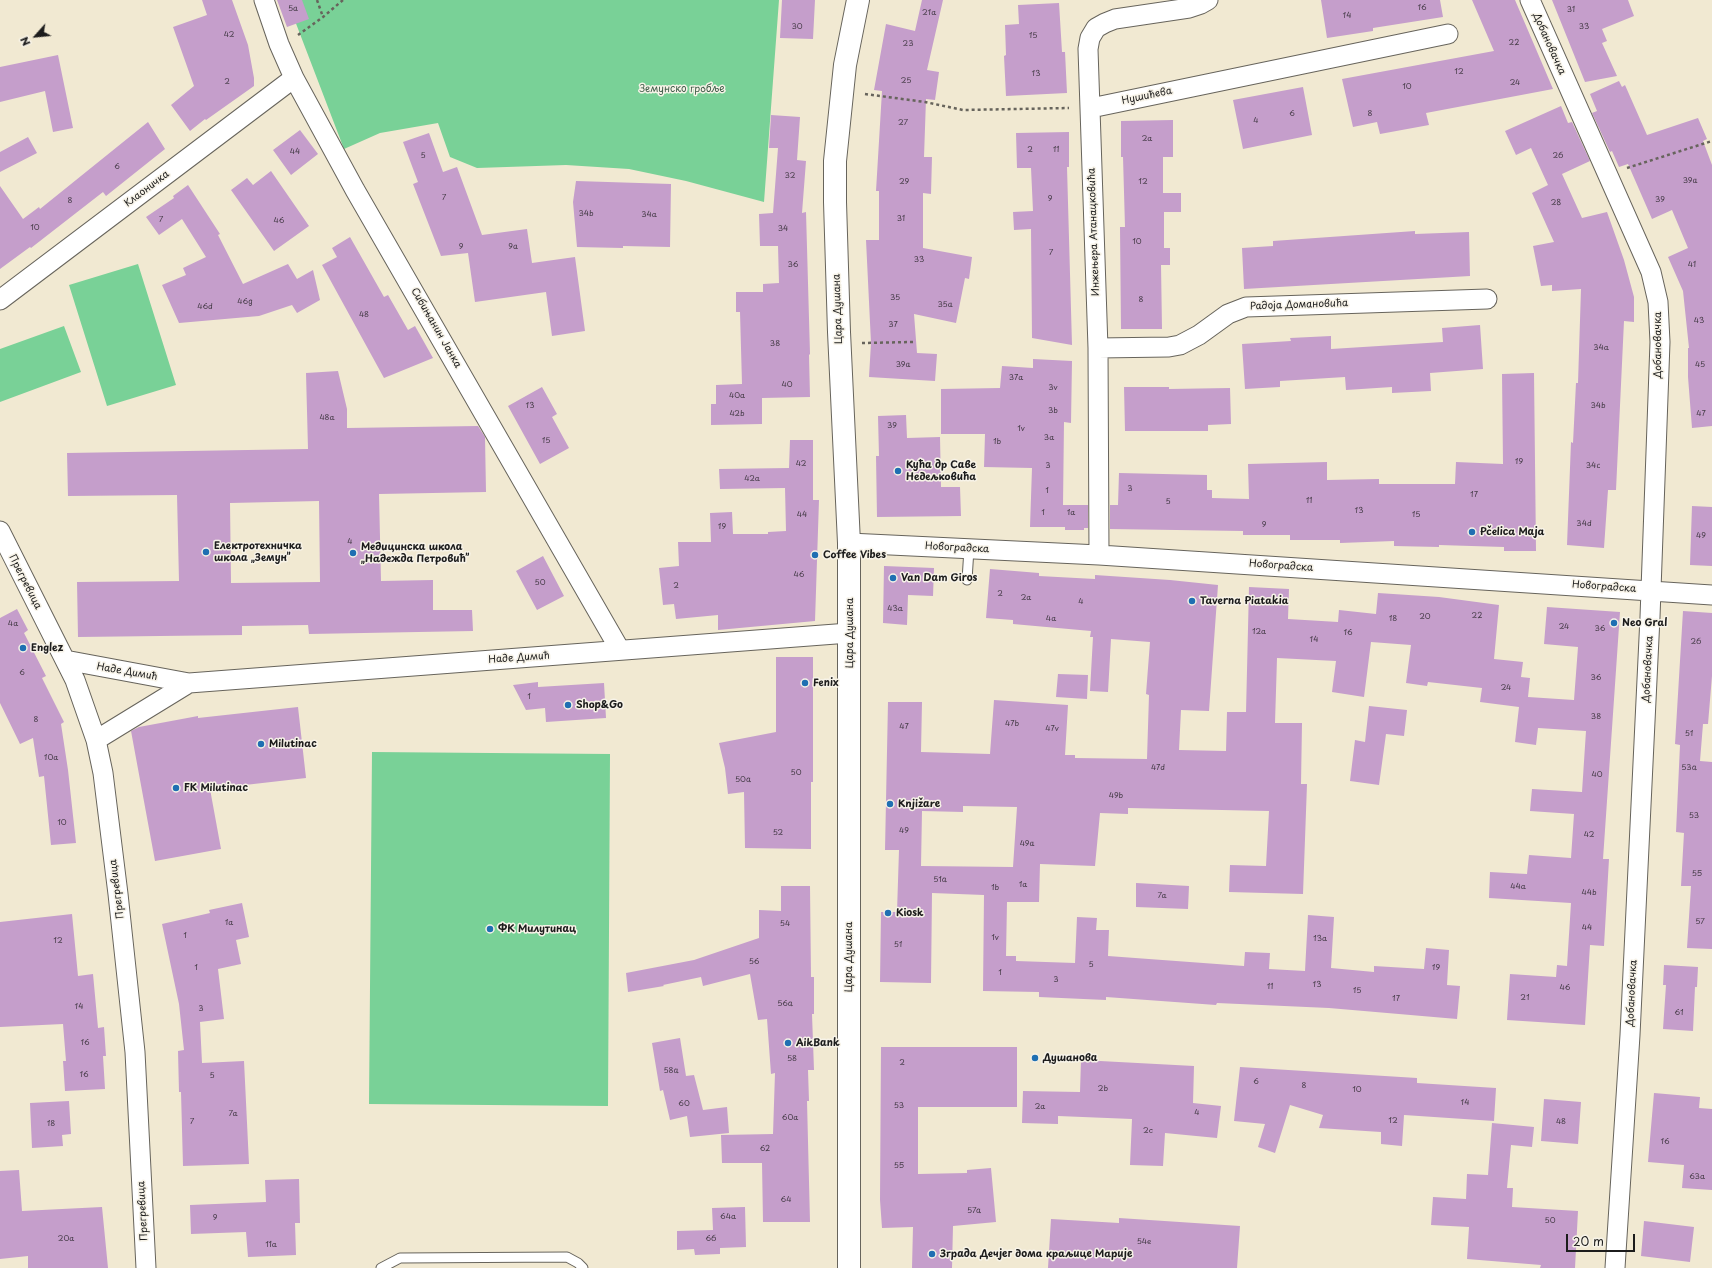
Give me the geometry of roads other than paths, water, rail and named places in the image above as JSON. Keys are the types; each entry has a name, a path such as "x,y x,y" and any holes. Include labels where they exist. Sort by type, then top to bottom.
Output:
{"main road":[{"name":"Цара Душана","path":"849,1268 849,543 834,202 835,161 845,65 858,0"}],"street":[{"name":"Сибињанин Јанка","path":"264,0 279,44 294,78 355,190 620,650"},
{"name":"Инжењера Атанацковића","path":"1099,555 1098,348 1088,48 1090,38 1096,28 1105,22 1115,19 1190,8 1208,0"},
{"name":"Добановачка","path":"1530,0 1651,272 1658,302 1660,342 1651,591 1630,1035 1615,1268"},
{"name":"Нушићева","path":"1091,108 1448,34"},
{"name":"Клаоничка","path":"0,300 294,78"},
{"name":"Радоја Домановића","path":"1098,348 1169,347 1180,345 1199,335 1232,312 1246,307 1487,299"},
{"name":"Прегревица","path":"0,531 75,680 96,740 108,806 135,1052 146,1268"},
{"name":"Новоградска","path":"849,543 1099,555 1712,595"},
{"name":"Наде Димић","path":"65,660 189,683 850,634"},
{"name":"Наде Димић","path":"96,740 189,683"}],"lane":[{"path":"967,580 969,549"},
{"path":"381,1268 400,1258 566,1257 578,1263 583,1268"}],"place":[{"name":"Кућа др Саве Недељковића","path":"898,471"},
{"name":"Pčelica Maja","path":"1472,532"},
{"name":"Електротехничка школа „Земун”","path":"206,552"},
{"name":"Медицинска школа „Надежда Петровић”","path":"353,553"},
{"name":"Coffee Vibes","path":"815,555"},
{"name":"Van Dam Giros","path":"893,578"},
{"name":"Taverna Piatakia","path":"1192,601"},
{"name":"Neo Gral","path":"1614,623"},
{"name":"Englez","path":"23,648"},
{"name":"Fenix","path":"805,683"},
{"name":"Shop&Go","path":"568,705"},
{"name":"Milutinac","path":"261,744"},
{"name":"FK Milutinac","path":"176,788"},
{"name":"Knjižare","path":"890,804"},
{"name":"Kiosk","path":"888,913"},
{"name":"ФК Милутинац","path":"490,929"},
{"name":"AikBank","path":"788,1043"},
{"name":"Душанова","path":"1035,1058"},
{"name":"Зграда Дечјег дома краљице Марије","path":"932,1254"}],"park label":[{"name":"Земунско гробље","path":"682,89"}]}
